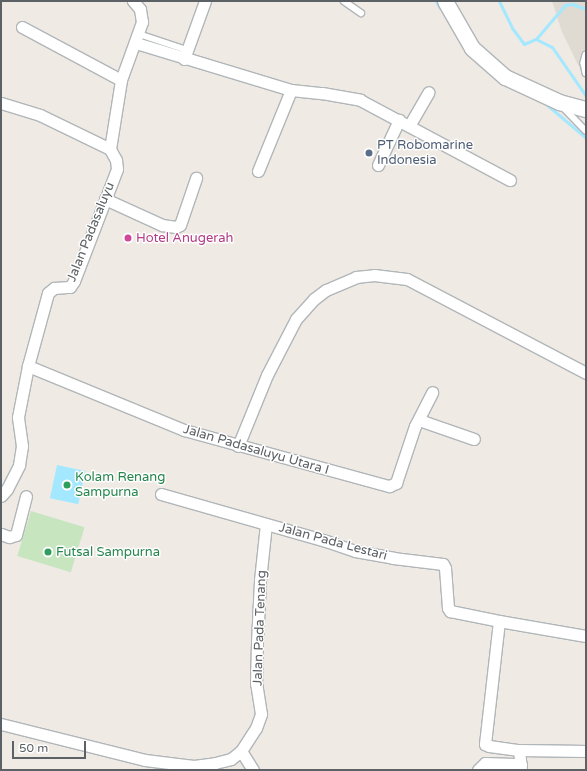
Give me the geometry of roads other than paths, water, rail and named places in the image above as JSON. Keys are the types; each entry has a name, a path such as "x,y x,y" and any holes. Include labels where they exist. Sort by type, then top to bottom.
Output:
{"main road":[{"path":"445,1 472,48 500,72 530,90 559,102 581,108"}],"street":[{"name":"Jalan Padasaluyu","path":"1,496 14,476 22,452 22,440 18,421 28,366 48,293 54,288 70,287 74,281 117,169 116,160 110,149 121,80 137,38 141,14 133,1"},
{"path":"186,55 205,1"},
{"path":"22,27 121,80"},
{"path":"137,38 291,90 322,93 360,100 510,180"},
{"path":"258,171 291,90"},
{"path":"378,165 404,123 429,92"},
{"path":"1,103 40,115 110,149"},
{"path":"105,199 162,225 176,227 180,224 196,178"},
{"path":"238,446 267,375 296,319 314,299 326,290 356,277 374,275 407,279 586,373"},
{"name":"Jalan Padasaluyu Utara I","path":"28,366 184,430 383,485 392,485 396,483 419,420 432,392"},
{"path":"419,420 474,439"},
{"name":"Jalan Pada Lestari","path":"161,494 356,551 393,558 443,564 445,568 449,610 499,621 586,636"},
{"path":"1,534 9,537 16,535 26,496"},
{"name":"Jalan Pada Tenang","path":"241,751 256,728 261,714 256,684 257,642 260,580 266,524"},
{"path":"499,621 485,744 520,760 586,758"},
{"path":"1,724 145,760 194,766 215,764 231,759 241,751 253,770"},
{"path":"478,770 485,763 586,751"}],"lane":[{"path":"344,1 361,13"},
{"path":"586,55 584,63 586,73"},
{"path":"559,102 570,116 586,131"}],"water":[{"name":"Kolam Renang Sampurna","path":"57,465 85,471 78,504 50,498"}],"waterway":[{"path":"436,1 440,8"},
{"path":"499,1 512,28 524,44 536,39 552,47 586,96"},
{"path":"536,39 565,5 572,4 586,9"},
{"path":"546,104 586,138"}],"place":[{"name":"PT Robomarine Indonesia","path":"369,153"},
{"name":"Hotel Anugerah","path":"128,238"},
{"name":"Kolam Renang Sampurna","path":"67,485"},
{"name":"Futsal Sampurna","path":"48,552"}]}
